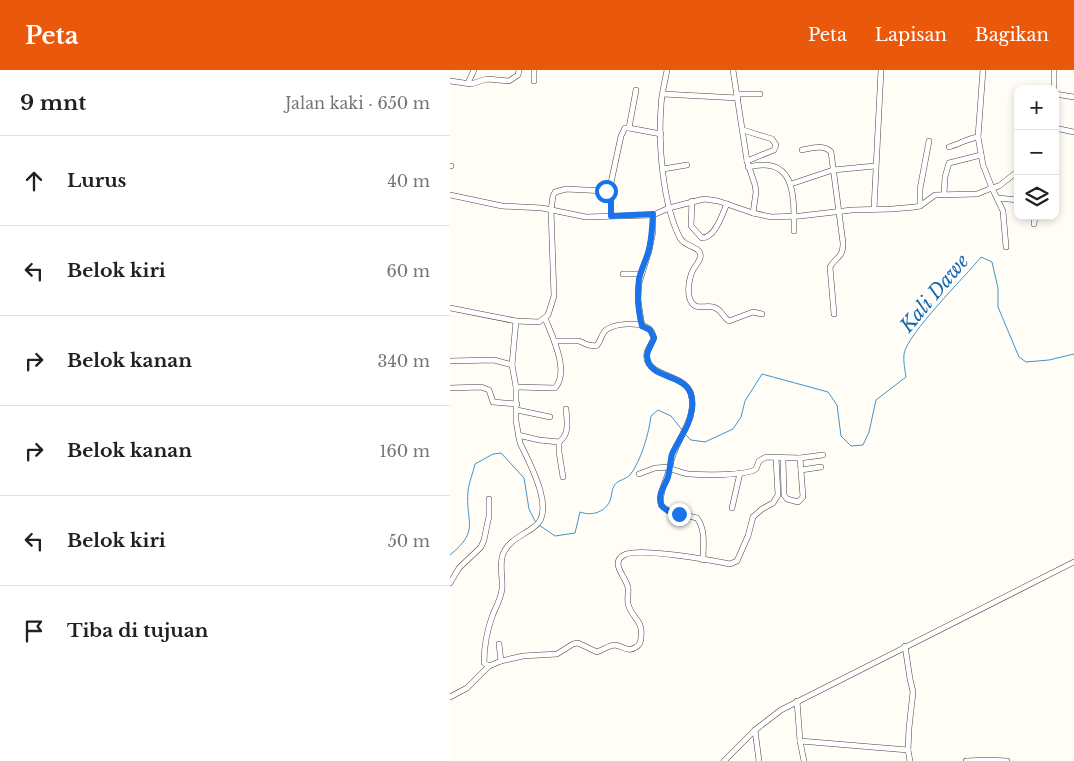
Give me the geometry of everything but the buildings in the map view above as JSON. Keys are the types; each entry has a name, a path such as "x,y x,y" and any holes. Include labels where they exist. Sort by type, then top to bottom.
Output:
{"street":[{"path":"468,83 474,70"},
{"path":"450,81 468,83 487,79 509,81 518,75 519,70"},
{"path":"534,70 534,81"},
{"path":"667,70 662,94 661,134 663,169 669,208 681,239 687,245 698,249 701,258 694,268 689,285 689,297 697,307 715,307 729,321 754,312 762,314"},
{"path":"733,70 748,164 756,192 753,213"},
{"path":"874,209 881,70"},
{"path":"983,70 978,137 981,155 992,188 1003,211 1006,247"},
{"path":"1054,70 1054,85"},
{"path":"629,128 636,90"},
{"path":"662,94 737,96 760,94"},
{"path":"1059,95 1074,97"},
{"path":"611,216 609,192 621,136 625,128 661,134"},
{"path":"1059,129 1074,132"},
{"path":"743,130 772,138 776,145 774,150 748,164"},
{"path":"948,147 978,137"},
{"path":"920,206 920,189 929,141"},
{"path":"802,150 823,147 829,150 833,170 843,249 839,258 830,267 834,314"},
{"path":"944,194 945,177 949,163 981,155"},
{"path":"748,164 777,166 782,170 791,184 794,230"},
{"path":"663,169 686,165"},
{"path":"791,184 833,170 875,166"},
{"path":"450,195 502,206 551,210 586,217 653,214 704,199 718,201 771,217 920,206 935,195 978,194 999,186 1014,174"},
{"path":"450,308 516,321 539,322 545,318 548,315 554,296 551,210 555,192 560,190 609,192"},
{"path":"998,198 1014,200"},
{"path":"692,201 691,226 702,238 709,236 716,228 728,204"},
{"path":"642,326 638,300 640,274 649,251 653,232 653,214"},
{"path":"1034,220 1034,224"},
{"path":"623,274 640,274"},
{"path":"516,387 547,389 557,386 560,379 560,363 555,341 545,318"},
{"path":"489,666 484,663 484,648 487,633 501,598 502,557 512,541 538,524 544,514 541,493 518,435 516,387 512,365 516,321"},
{"path":"555,341 579,341 596,346 599,344 603,332 609,328 635,325 647,327 652,332 654,338 647,355 649,363 660,373 680,380 685,384 691,393 692,409 686,428 672,455 670,468 660,496 661,505 668,511 697,518 700,521 703,531 703,560"},
{"path":"450,361 494,360 512,365"},
{"path":"450,388 482,387 489,390 493,402 517,407 550,418"},
{"path":"518,435 559,442 564,438 566,432 566,409"},
{"path":"559,442 563,477"},
{"path":"639,474 651,469 670,468 687,474 715,475 753,472 762,458 784,459 823,456"},
{"path":"450,697 467,688 489,666 501,661 523,656 557,654 578,643 597,652 615,646 627,650 637,647 641,642 642,628 628,605 627,582 618,568 620,558 624,554 634,552 651,552 730,564 737,561 748,536 753,517 776,499 778,495 776,458"},
{"path":"784,459 784,495 792,502 798,502 803,498 800,458"},
{"path":"801,470 821,467"},
{"path":"732,508 740,473"},
{"path":"450,583 459,568 481,547 489,516 489,499"},
{"path":"724,761 754,730 781,710 1074,562"},
{"path":"499,644 501,661"},
{"path":"905,646 913,692 908,750 910,761"},
{"path":"797,701 800,741 804,761"},
{"path":"754,730 759,761"},
{"path":"800,741 908,750"},
{"path":"966,761 1008,761"}],"waterway":[{"name":"Kali Dawe","path":"685,434 691,440 705,442 733,429 741,417 745,401 762,374 828,392 837,405 841,436 851,446 863,445 869,432 876,400 906,377 904,354 915,333 981,257 992,262 998,288 998,307 1019,357 1026,362 1049,360 1074,354"},
{"name":"Kali Dawe","path":"539,525 555,536 575,533 580,512 588,514 601,511 610,501 615,484 628,477 638,462 644,447 651,416 658,410 671,416 683,431"},
{"name":"Kali Dawe","path":"450,555 460,546 469,532 468,491 475,464 493,454 501,453 524,478 529,509 536,523"}],"route":[{"path":"606,191 609,192 611,197 611,216 653,214 653,232 649,251 639,277 638,290 642,326 647,327 652,332 654,338 647,358 654,369 685,384 691,393 692,400 689,421 672,455 668,478 660,496 661,505 664,508 679,514"}]}
